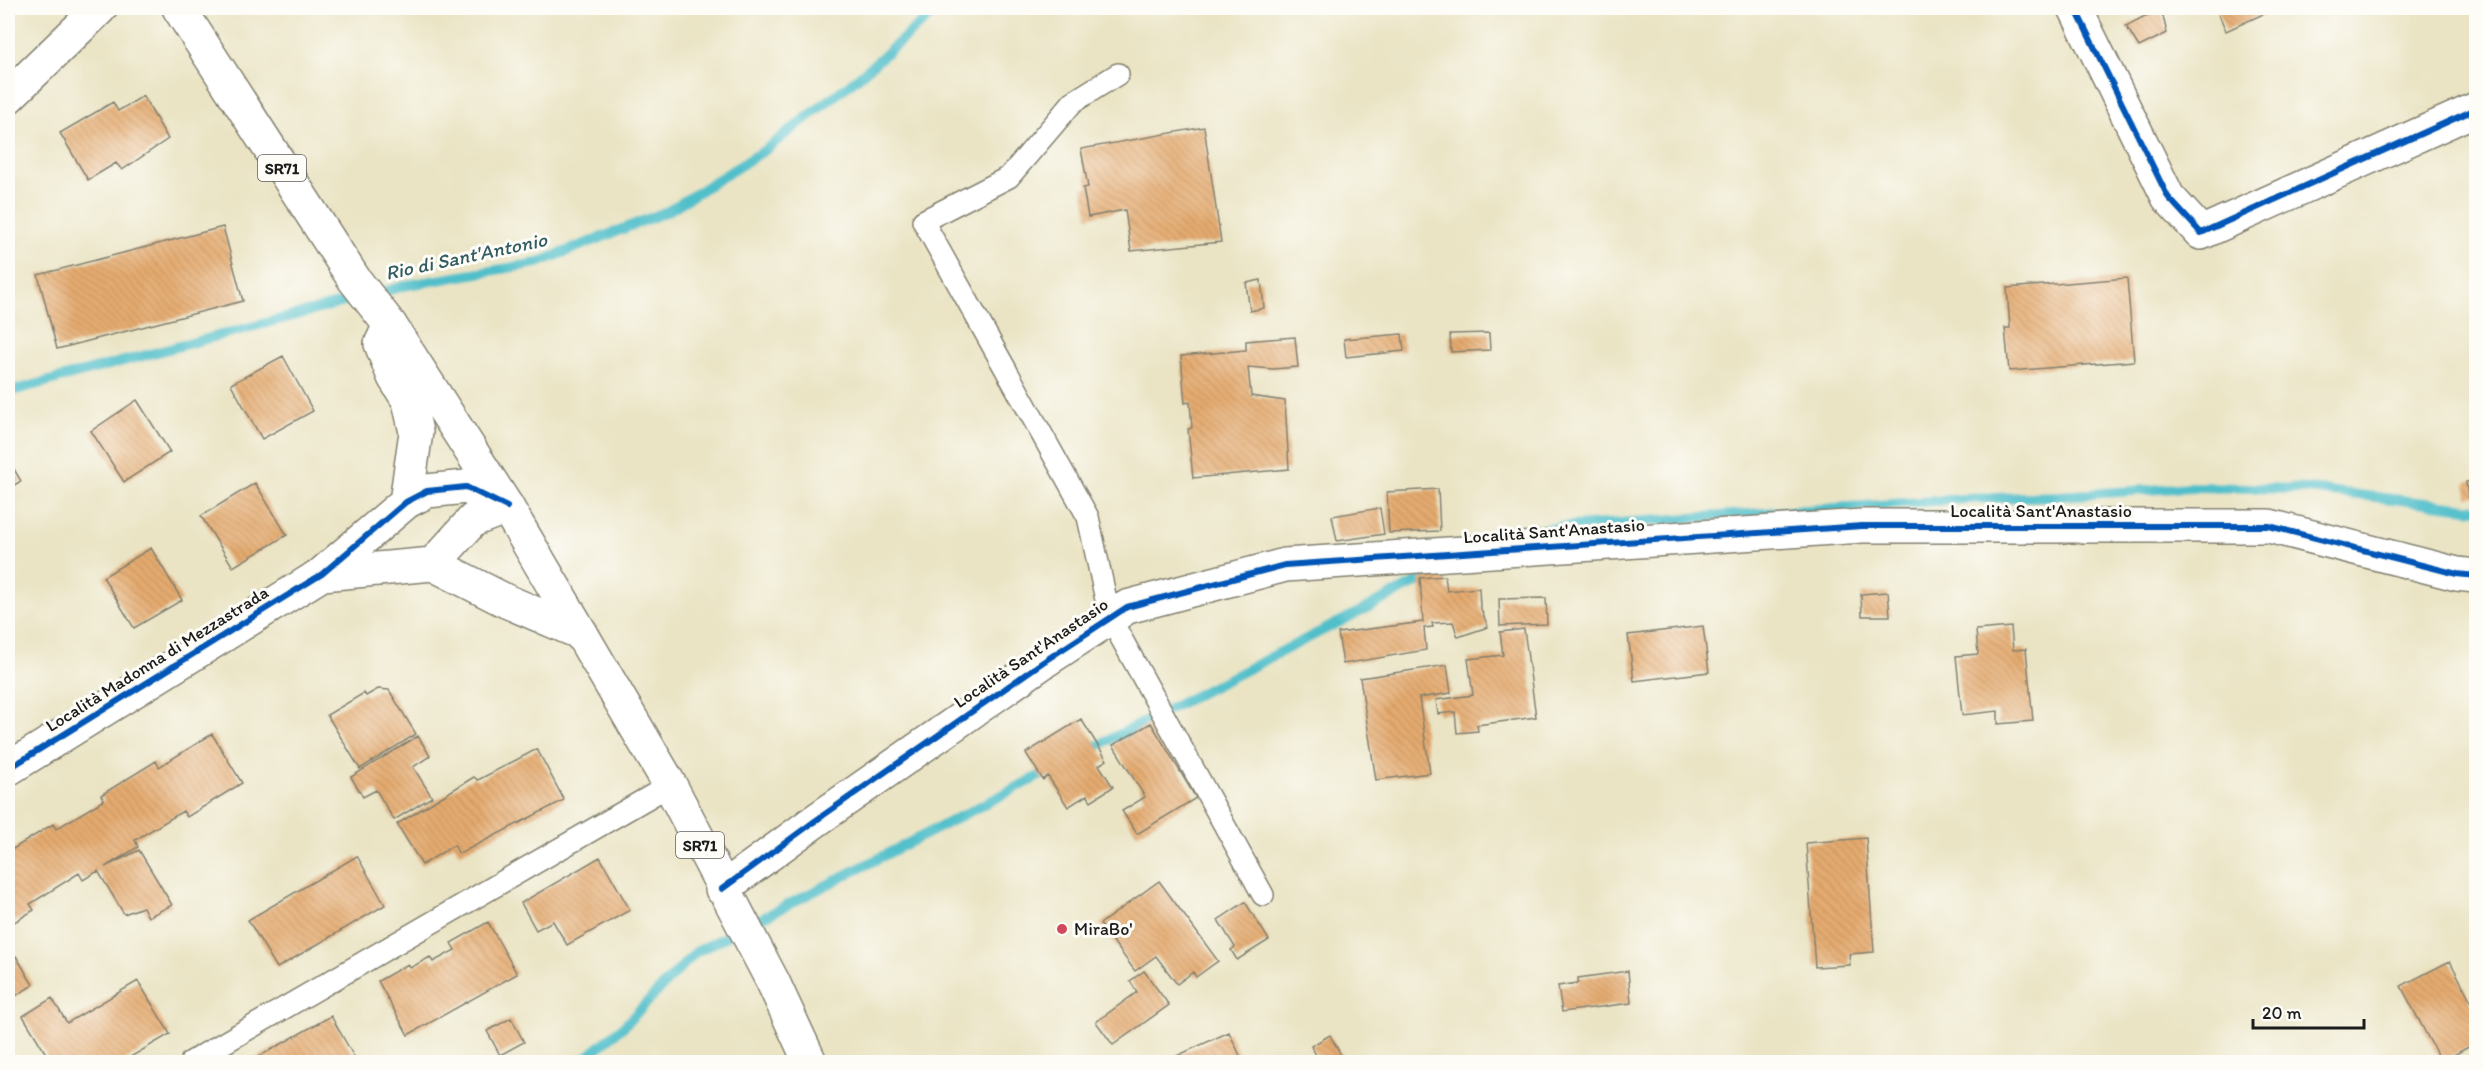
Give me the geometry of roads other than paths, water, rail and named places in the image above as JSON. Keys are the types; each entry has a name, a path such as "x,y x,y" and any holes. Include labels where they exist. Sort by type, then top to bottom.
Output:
{"street":[{"path":"8,97 100,8"},
{"name":"SR71","path":"178,8 354,279 390,325 507,507 670,785 722,889 773,982 810,1062"},
{"path":"2075,8 2168,197 2201,233 2476,109"},
{"path":"390,325 381,344 394,377 409,401 416,432 406,502"},
{"name":"Località Madonna di Mezzastrada","path":"8,770 321,574 406,502 427,492 466,487 507,507"},
{"path":"433,564 473,520 507,507"},
{"name":"Località Sant'Anastasio","path":"722,889 815,821 1127,606 1286,565 1862,526 2269,526 2457,574 2476,576"},
{"path":"321,574 433,564 506,601 581,633"}],"lane":[{"path":"1118,74 1073,102 1009,177 923,221 1088,517 1110,618 1263,895"},
{"path":"190,1062 670,785"}],"waterway":[{"name":"Rio di Sant'Antonio","path":"8,392 408,285 537,263 668,211 765,150 855,80 939,8"},
{"path":"1513,534 1562,527 1964,499 2060,496 2191,487 2308,489 2476,509"},
{"path":"1085,752 1451,565"},
{"path":"581,1062 624,1026 696,952 1053,769"}],"place":[{"name":"MiraBo'","path":"1062,929"}]}
